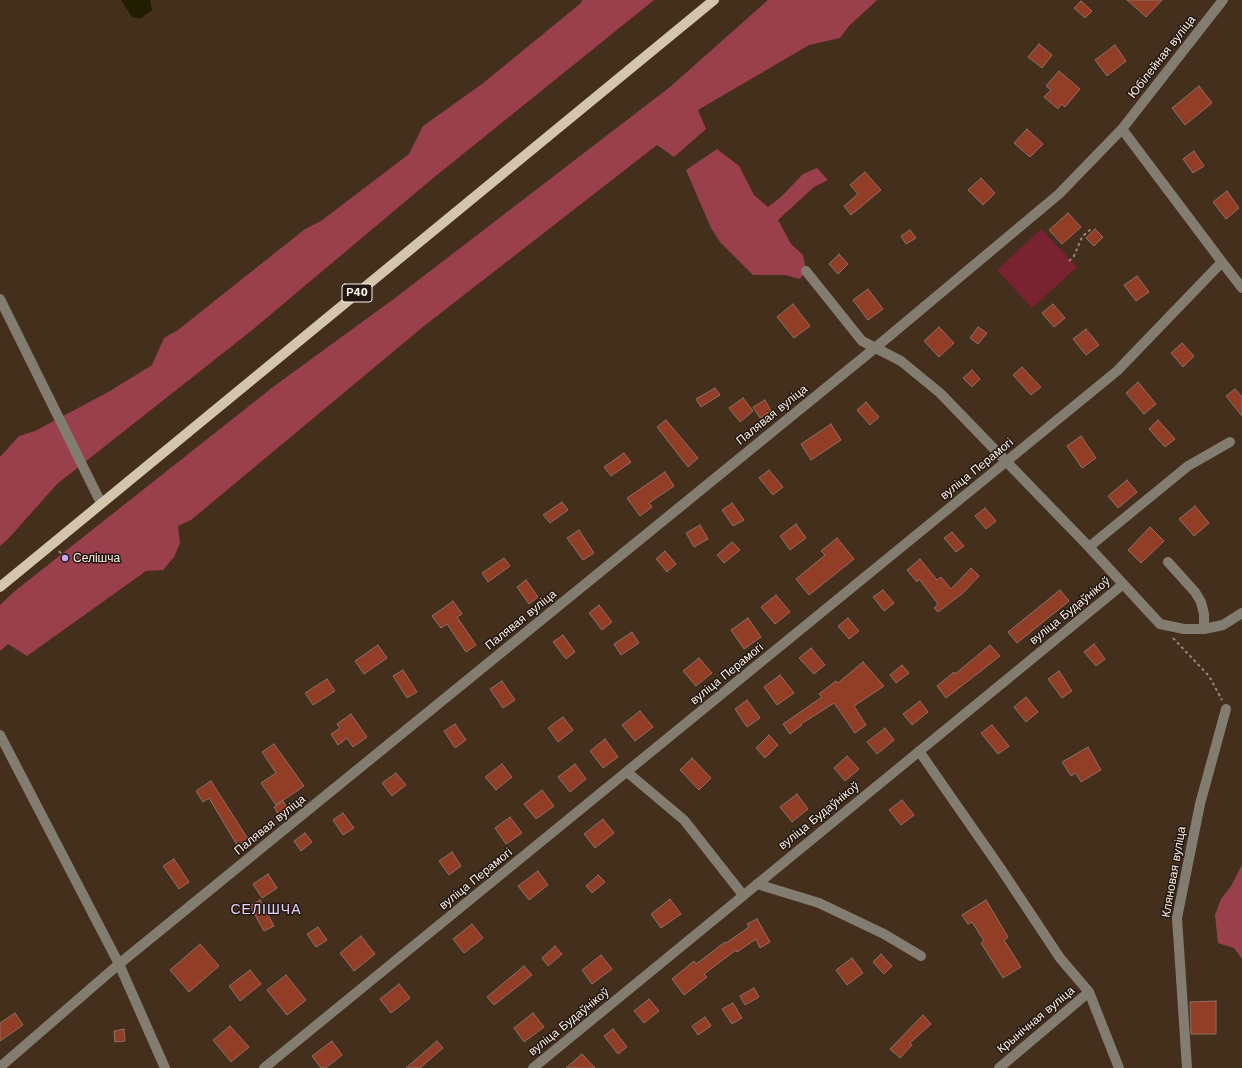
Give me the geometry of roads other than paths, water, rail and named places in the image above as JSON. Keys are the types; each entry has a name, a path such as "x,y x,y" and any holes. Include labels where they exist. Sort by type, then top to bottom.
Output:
{"main road":[{"name":"Р40","path":"0,587 714,0"}],"street":[{"name":"Юбілейная вуліца","path":"1059,194 1122,129 1223,0"},
{"path":"1122,129 1242,288"},
{"name":"Палявая вуліца","path":"0,1067 119,964 875,348 1059,194"},
{"name":"вуліца Перамогі","path":"264,1068 1117,371 1222,262"},
{"path":"806,271 862,341 901,361 940,393 1089,547 1122,585 1160,624 1184,629 1204,629 1223,625 1242,613"},
{"path":"0,299 101,503"},
{"path":"1089,547 1188,466 1230,442"},
{"path":"1168,562 1195,592 1201,602 1204,614 1204,629"},
{"name":"вуліца Будаўнікоў","path":"533,1068 1122,585"},
{"name":"Кляновая вуліца","path":"1187,1068 1176,918 1200,804 1226,709"},
{"path":"0,735 119,964 165,1068"},
{"path":"919,751 1001,869 1060,958 1088,992 1119,1068"},
{"path":"627,772 684,820 743,896"},
{"path":"757,884 819,903 884,934 921,956"},
{"name":"Крынічная вуліца","path":"999,1068 1088,992"}],"place":[{"name":"Селішча","path":"65,558"}],"district":[{"name":"СЕЛІШЧА","path":"266,910"}]}
